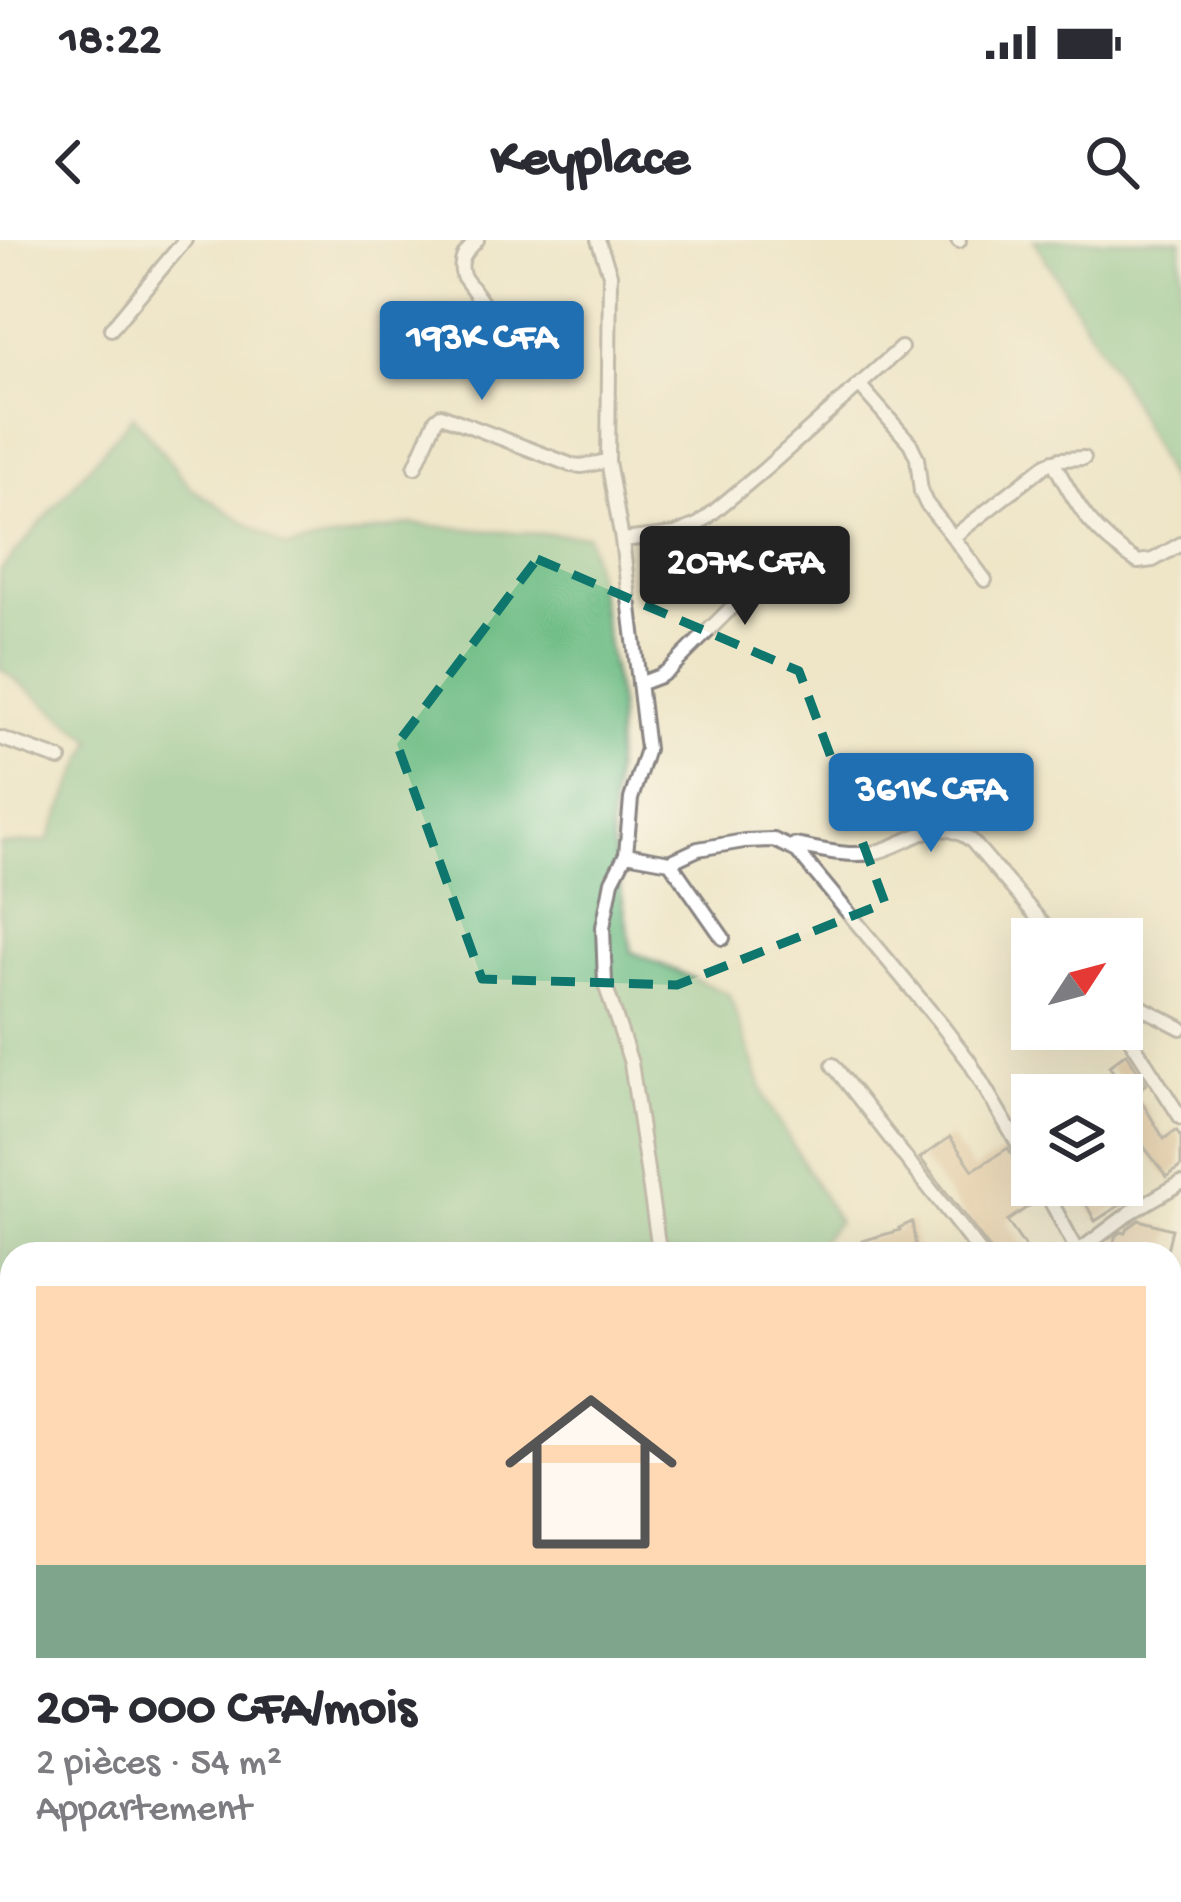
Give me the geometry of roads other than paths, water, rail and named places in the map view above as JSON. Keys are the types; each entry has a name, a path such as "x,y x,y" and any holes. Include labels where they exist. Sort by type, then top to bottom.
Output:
{"street":[{"path":"112,329 185,240"},
{"path":"477,240 464,255 461,269 492,316"},
{"path":"598,240 610,274 608,461 647,749 631,799 626,854 612,881 603,927 605,983 631,1063 658,1242"},
{"path":"622,540 675,533 699,524 901,348"},
{"path":"860,386 910,443 926,503 986,580"},
{"path":"415,467 441,415 571,465 608,461"},
{"path":"953,537 1053,461 1084,458"},
{"path":"1053,461 1070,493 1109,544 1138,562 1153,560 1181,544"},
{"path":"640,684 669,670 732,607 839,538"},
{"path":"0,738 60,759"},
{"path":"626,854 670,862 698,849 775,840 855,855 890,848 934,828 962,833 1037,918"},
{"path":"787,844 806,859 940,1023 969,1061 1011,1132"},
{"path":"670,862 723,938"},
{"path":"1143,1009 1181,1028"},
{"path":"1137,1050 1181,1118"},
{"path":"833,1065 972,1242"},
{"path":"1092,1242 1181,1183"},
{"path":"1054,1206 1072,1242"}]}
